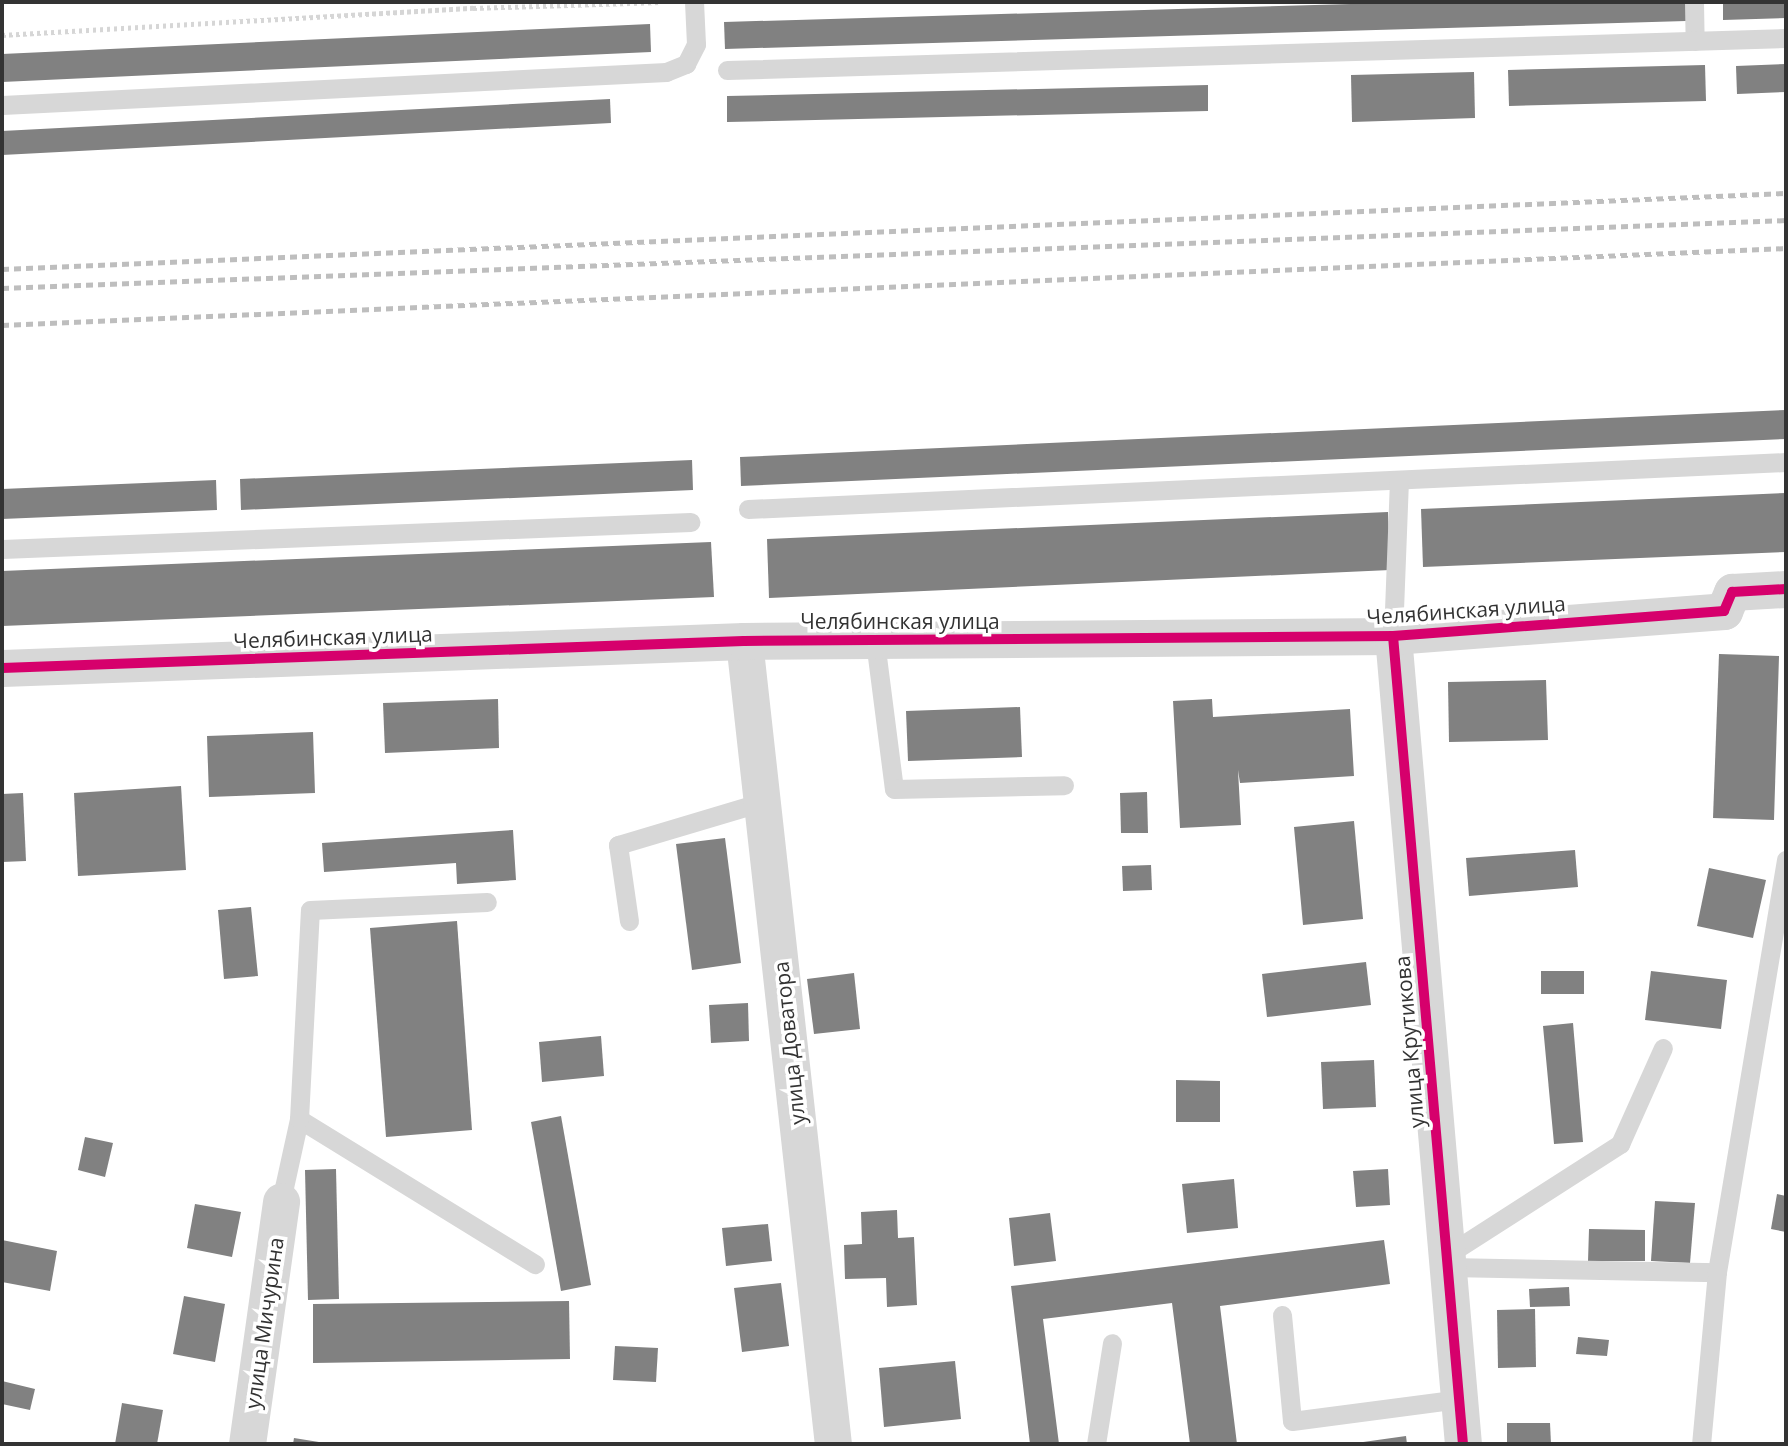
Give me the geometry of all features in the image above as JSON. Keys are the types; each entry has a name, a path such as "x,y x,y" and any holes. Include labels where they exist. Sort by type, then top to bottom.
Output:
{"street":[{"name":"Челябинская улица","path":"2,668 744,641 1393,636 1724,611 1732,592 1786,589"},
{"name":"улица Крутикова","path":"1393,636 1463,1444"},
{"name":"улица Доватора","path":"744,641 833,1444"},
{"name":"улица Мичурина","path":"247,1444 281,1202"}],"lane":[{"path":"2,105 666,72 686,64 696,44 694,2"},
{"path":"1694,2 1695,41"},
{"path":"727,70 1786,38"},
{"path":"748,509 1786,462"},
{"path":"1393,636 1398,480"},
{"path":"2,549 690,522"},
{"path":"875,641 894,789 1064,785"},
{"path":"629,921 618,845 762,802"},
{"path":"1701,1444 1717,1272 1786,860"},
{"path":"281,1202 299,1119 310,910 487,902"},
{"path":"1447,1261 1620,1144 1663,1048"},
{"path":"299,1119 535,1264"},
{"path":"1447,1261 1717,1272"},
{"path":"1282,1315 1292,1420 1459,1399"},
{"path":"1096,1444 1111,1343"}],"path":[{"path":"2,35 473,8 661,2"}],"building":[{"path":"1422,2 1686,2 1686,21 725,49 724,22"},
{"path":"1723,2 1786,2 1786,18 1723,20"},
{"path":"650,24 651,52 2,82 2,54"},
{"path":"1786,64 1786,92 1737,94 1736,66"},
{"path":"1705,65 1706,101 1509,106 1508,70"},
{"path":"1474,72 1475,118 1352,122 1351,75"},
{"path":"1208,85 1208,111 727,122 727,96"},
{"path":"610,99 611,123 2,155 2,131"},
{"path":"1786,410 1786,439 741,486 740,457"},
{"path":"692,460 693,490 241,510 240,479"},
{"path":"216,480 217,510 2,519 2,489"},
{"path":"1786,493 1786,552 1423,567 1421,509"},
{"path":"1388,512 1390,570 769,598 767,539"},
{"path":"711,542 714,597 2,626 2,571"},
{"path":"1719,654 1779,656 1774,820 1713,818"},
{"path":"1546,680 1548,740 1449,742 1448,682"},
{"path":"498,699 499,748 385,753 383,703"},
{"path":"1212,699 1213,717 1350,709 1354,776 1240,783 1238,770 1241,825 1180,828 1173,701"},
{"path":"1020,707 1022,757 908,761 906,711"},
{"path":"313,732 315,793 209,797 207,736"},
{"path":"181,786 186,870 78,876 74,793"},
{"path":"1147,792 1148,833 1121,833 1120,793"},
{"path":"23,793 26,861 2,862 2,794"},
{"path":"1354,821 1363,919 1303,925 1294,827"},
{"path":"513,830 516,880 457,884 456,863 324,872 322,843"},
{"path":"725,838 741,963 692,970 676,844"},
{"path":"1575,850 1578,887 1469,896 1466,858"},
{"path":"1151,865 1152,890 1123,891 1122,866"},
{"path":"1709,868 1766,880 1753,938 1697,926"},
{"path":"251,907 258,976 224,979 218,910"},
{"path":"457,921 472,1130 386,1137 370,928"},
{"path":"1366,962 1371,1005 1267,1017 1262,974"},
{"path":"1541,971 1584,971 1584,994 1541,994"},
{"path":"1651,971 1727,980 1721,1029 1645,1020"},
{"path":"854,973 860,1029 814,1034 807,979"},
{"path":"748,1003 749,1041 711,1043 709,1005"},
{"path":"1573,1023 1583,1142 1554,1144 1543,1026"},
{"path":"601,1036 604,1076 542,1082 539,1042"},
{"path":"1374,1060 1376,1107 1323,1109 1321,1062"},
{"path":"1176,1080 1220,1081 1220,1122 1176,1122"},
{"path":"561,1116 591,1285 561,1291 531,1122"},
{"path":"85,1137 113,1143 105,1177 78,1170"},
{"path":"336,1169 339,1299 308,1300 305,1170"},
{"path":"1388,1169 1390,1205 1356,1207 1353,1171"},
{"path":"1234,1179 1238,1228 1187,1233 1182,1184"},
{"path":"1777,1194 1786,1196 1786,1232 1771,1229"},
{"path":"1655,1201 1695,1203 1690,1263 1651,1261"},
{"path":"195,1204 241,1212 232,1257 187,1248"},
{"path":"897,1210 898,1238 914,1237 917,1305 887,1307 886,1278 845,1279 844,1245 862,1244 861,1212"},
{"path":"1050,1213 1056,1261 1014,1266 1009,1218"},
{"path":"768,1224 772,1261 726,1266 722,1228"},
{"path":"1589,1229 1645,1230 1645,1261 1588,1261"},
{"path":"2,1240 57,1251 50,1291 2,1282"},
{"path":"1384,1240 1390,1284 1220,1306 1237,1444 1190,1444 1172,1303 1043,1319 1059,1444 1030,1444 1011,1286"},
{"path":"781,1283 789,1346 742,1352 734,1288"},
{"path":"1569,1287 1570,1306 1530,1307 1529,1289"},
{"path":"184,1296 225,1304 215,1362 173,1354"},
{"path":"569,1301 570,1359 313,1363 313,1304"},
{"path":"1535,1309 1536,1367 1498,1368 1497,1310"},
{"path":"1578,1337 1609,1340 1607,1356 1576,1354"},
{"path":"615,1346 658,1348 656,1382 613,1380"},
{"path":"955,1361 961,1419 884,1427 879,1368"},
{"path":"2,1381 35,1389 30,1410 2,1404"},
{"path":"122,1403 163,1410 157,1444 115,1444"},
{"path":"1507,1423 1550,1423 1551,1444 1507,1444"},
{"path":"1406,1436 1407,1444 1356,1444 1356,1443"},
{"path":"294,1438 325,1443 293,1444"}],"railway":[{"path":"2,269 1786,193"},
{"path":"2,288 1786,220"},
{"path":"2,325 1786,248"}],"cycle path":[{"path":"2,668 744,641 1393,636 1724,611 1732,592 1786,589"},
{"path":"1393,636 1463,1444"}]}
